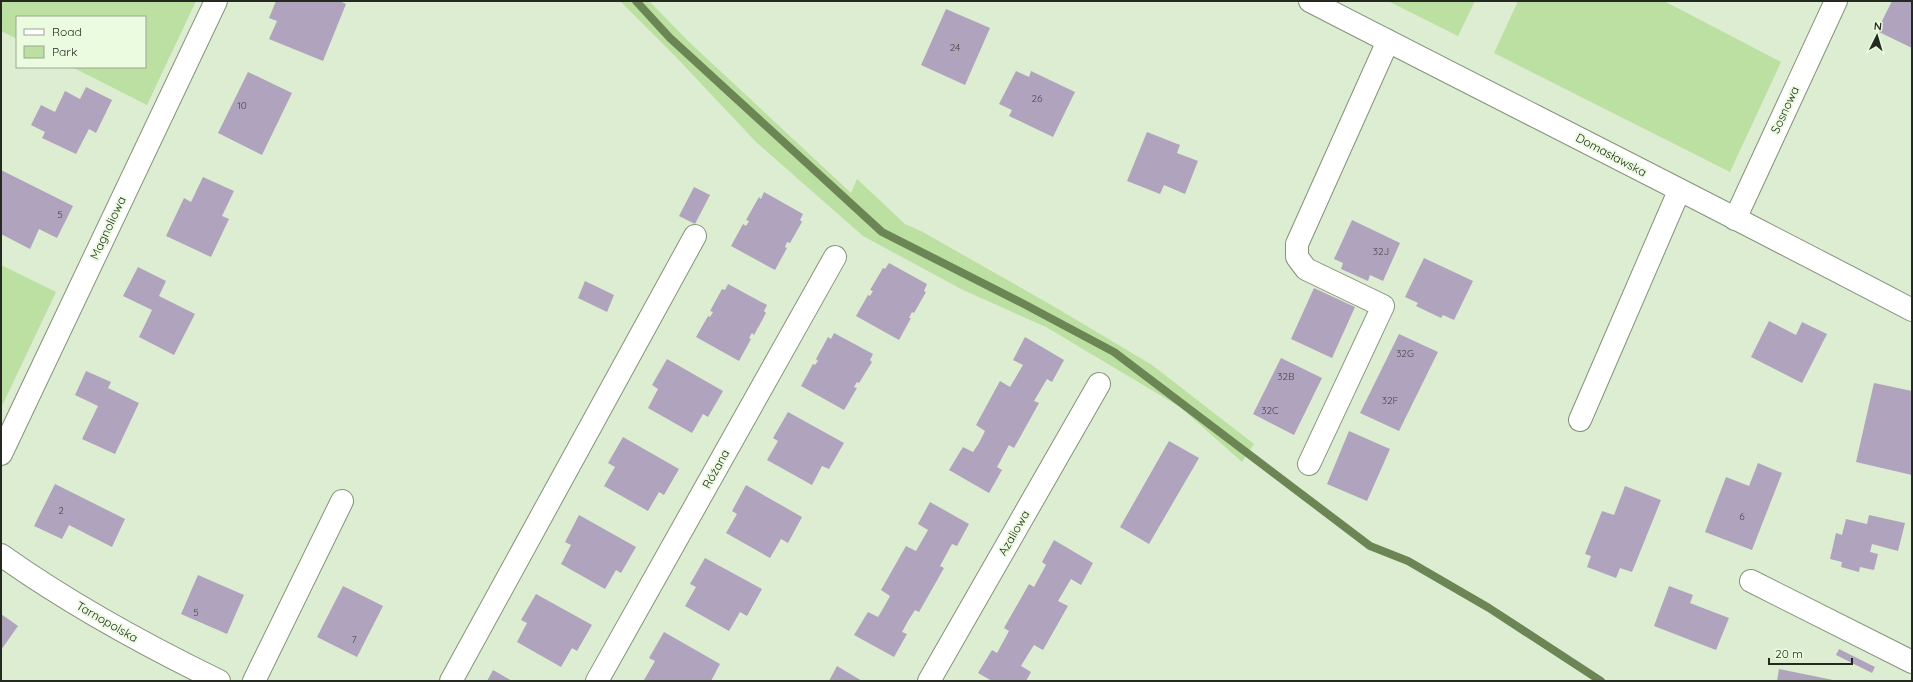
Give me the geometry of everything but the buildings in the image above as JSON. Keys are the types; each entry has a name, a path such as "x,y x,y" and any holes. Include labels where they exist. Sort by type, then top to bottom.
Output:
{"street":[{"name":"Magnoliowa","path":"1,454 216,1"},
{"name":"Domasławska","path":"1310,1 1547,121 1679,191 1912,310"},
{"name":"Sosnowa","path":"1735,219 1836,1"},
{"path":"1309,464 1383,306 1306,269 1297,257 1297,244 1388,41"},
{"path":"1580,420 1679,191"},
{"path":"451,681 695,236"},
{"name":"Różana","path":"597,681 835,257"},
{"name":"Azaliowa","path":"929,681 1099,384"},
{"path":"254,681 342,501"},
{"name":"Tarnopolska","path":"1,555 42,584 112,626 219,681"},
{"path":"1751,581 1912,662"}],"green space":[{"path":"1,1 196,1 147,105 74,68 146,68 146,16 16,16 16,38 1,31"},
{"path":"620,1 649,1 688,41 851,193 857,179 905,224 921,231 1053,306 1152,365 1254,444 1242,462 1180,407 1046,327 963,290 863,236 756,142 676,57"},
{"path":"1388,1 1475,1 1458,36"},
{"path":"1518,1 1664,1 1781,62 1730,172 1494,53"},
{"path":"1,265 56,292 1,408"}],"waterway":[{"path":"636,1 670,38 882,232 1022,303 1114,352 1370,546 1408,561 1489,608 1601,681"}]}
